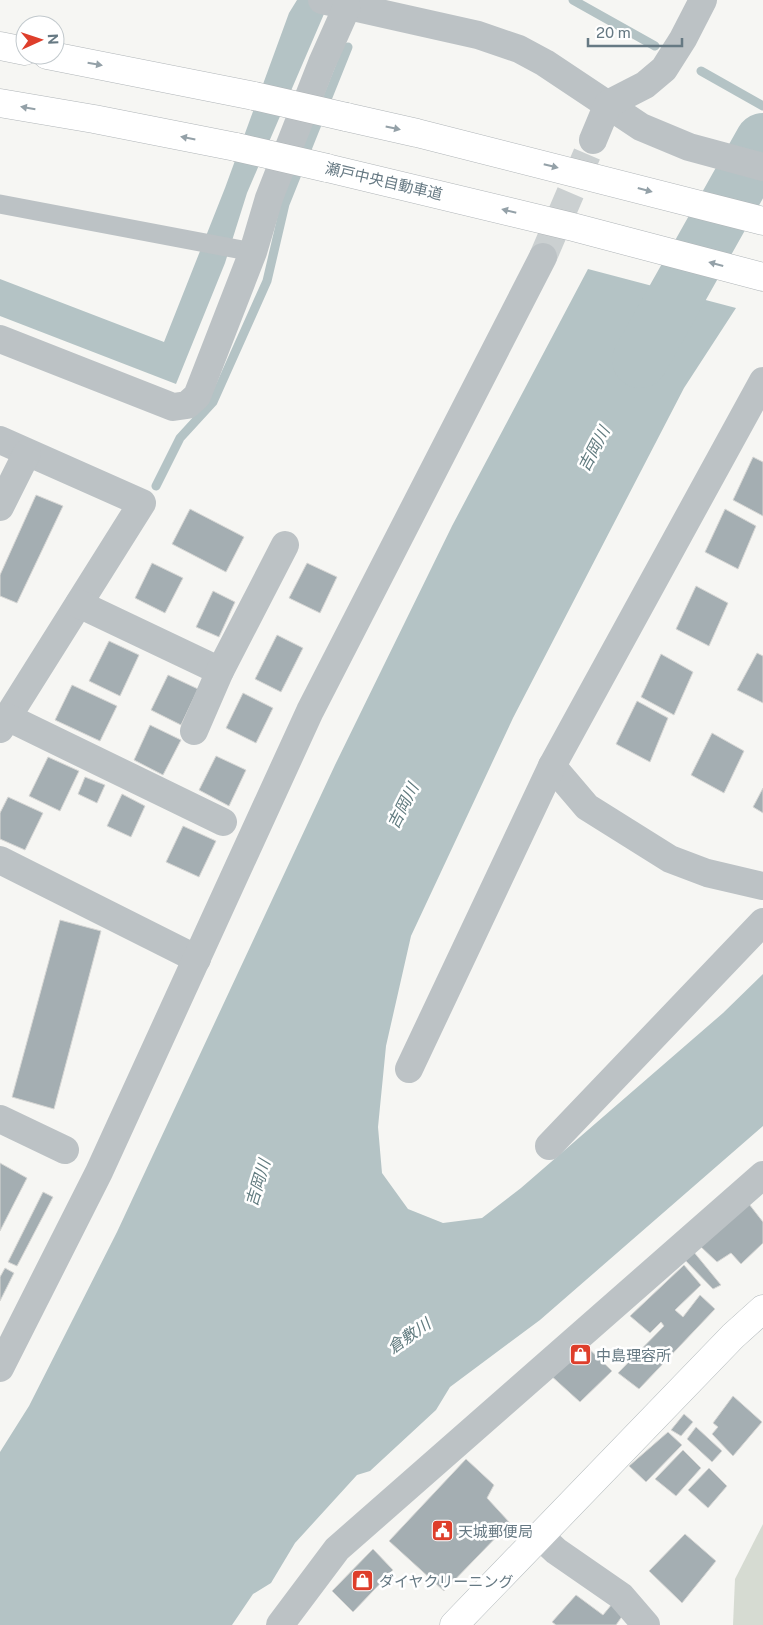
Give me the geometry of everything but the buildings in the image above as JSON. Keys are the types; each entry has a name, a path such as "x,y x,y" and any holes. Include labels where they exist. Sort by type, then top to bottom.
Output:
{"main road":[{"path":"0,46 15,49"},
{"path":"65,59 254,96 346,117 598,178 763,221"},
{"name":"瀬戸中央自動車道","path":"0,103 236,147 573,227 763,277"},
{"path":"454,1625 733,1336 763,1308"}],"street":[{"path":"592,140 608,104 645,85 664,69 683,39 702,0"},
{"path":"0,339 158,403 173,407 187,405 197,396 243,250 270,198 322,63 334,3 478,35 519,49 545,63 641,126 689,147 763,167"},
{"path":"0,1368 100,1172 310,710 542,257"},
{"path":"409,1069 552,766 763,381"},
{"path":"0,440 142,503 4,723 223,822"},
{"path":"0,507 27,453"},
{"path":"194,731 220,670 284,545"},
{"path":"79,604 220,670"},
{"path":"552,766 588,807 670,860 707,874 763,886"},
{"path":"0,860 197,959"},
{"path":"548,1146 763,922"},
{"path":"0,1119 64,1150"},
{"path":"280,1625 337,1549 763,1175"},
{"path":"540,1536 556,1551 620,1596 646,1625"}],"lane":[{"path":"0,204 243,250"}],"shaded area":[{"path":"763,1524 763,1625 733,1625 735,1579"}],"water":[{"path":"297,0 330,0 247,193 225,263 176,384 0,316 0,279 164,342 225,188 289,13"},
{"name":"倉敷川","path":"588,269 736,308 684,388 513,718 411,936 386,1046 378,1127 382,1173 408,1209 443,1223 482,1218 521,1188 723,1013 763,974 763,1126 540,1320 450,1387 436,1410 370,1471 357,1475 295,1543 271,1583 253,1594 232,1625 0,1625 0,1452 29,1406 117,1232 335,765 452,526"}],"waterway":[{"path":"573,0 655,46"},
{"path":"156,486 180,438 213,402 267,281 285,204 348,47"},
{"path":"701,71 763,106"},
{"name":"吉岡川","path":"640,360 763,141"}],"tunnel":[{"path":"543,257 593,140"}],"place":[{"name":"中島理容所","path":"580,1355"},
{"name":"天城郵便局","path":"442,1531"},
{"name":"ダイヤクリーニング","path":"363,1581"}]}
